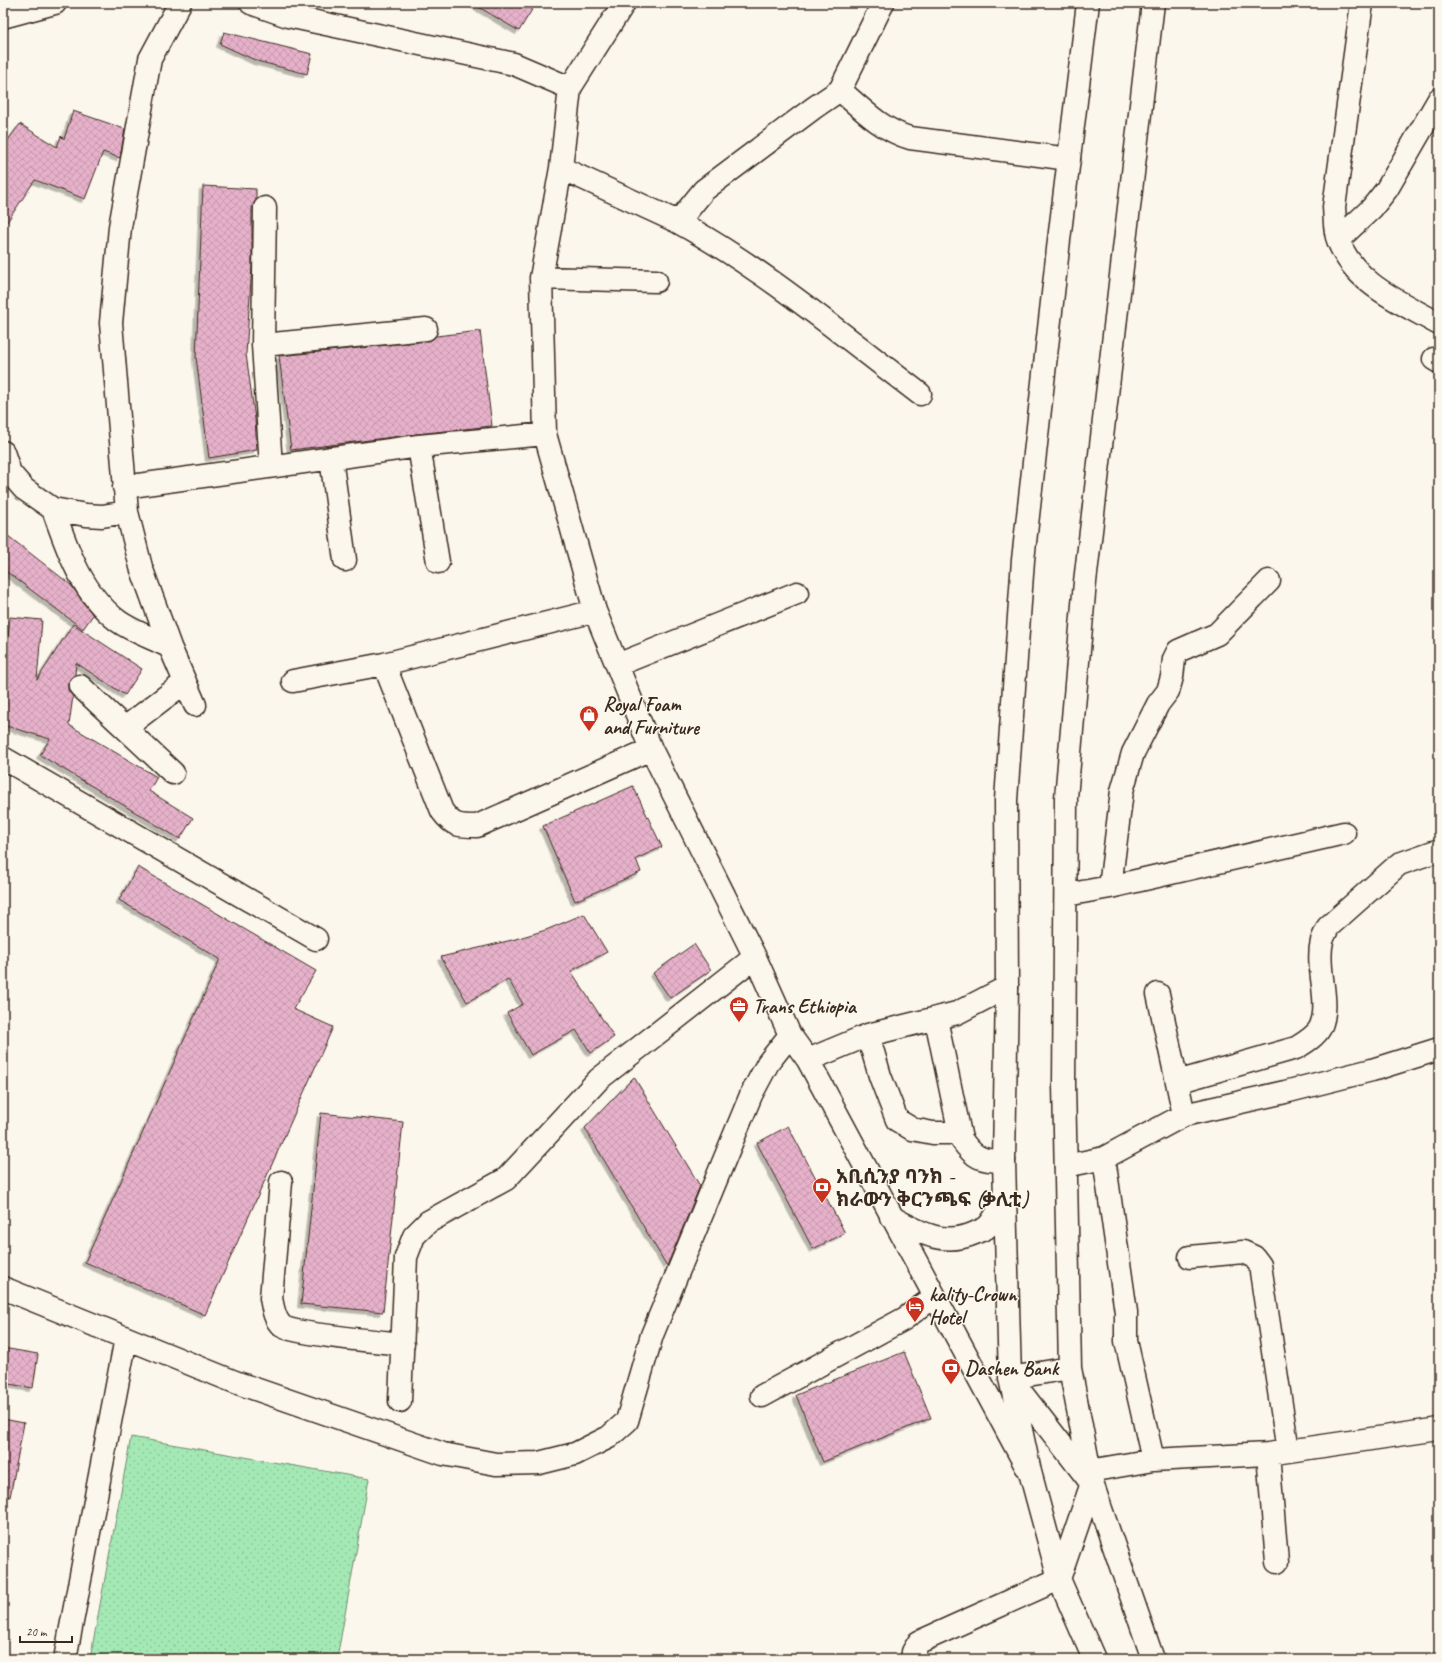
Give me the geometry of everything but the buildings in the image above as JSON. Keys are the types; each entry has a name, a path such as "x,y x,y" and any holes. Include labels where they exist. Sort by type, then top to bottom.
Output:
{"street":[{"path":"3,17 55,3"},
{"path":"180,3 150,59 120,227 111,323 127,512 141,567 170,647 194,705"},
{"path":"251,3 288,16 514,64 570,88"},
{"path":"624,3 570,88 561,168 541,278 545,434 595,611 651,749 754,957 790,1035 808,1060 934,1297 1030,1472"},
{"path":"678,222 704,190 840,90 883,3"},
{"path":"1088,3 1023,568 1006,800 1007,987 1004,1161 1010,1378 1030,1472 1060,1580 1094,1659"},
{"path":"1153,3 1085,582 1066,798 1064,1084 1070,1368 1091,1477 1153,1659"},
{"path":"1362,3 1334,207 1338,240 1351,265 1372,286 1439,324"},
{"path":"840,90 882,126 897,134 910,138 1069,159"},
{"path":"1338,240 1372,208 1383,194 1439,99"},
{"path":"561,168 678,222 712,240 746,263 920,394"},
{"path":"265,208 263,345 271,466"},
{"path":"541,278 656,281"},
{"path":"263,345 426,329"},
{"path":"124,487 419,446 545,434"},
{"path":"419,446 438,562"},
{"path":"3,452 10,473 24,489 53,508 86,515 102,516 127,512"},
{"path":"331,458 345,560"},
{"path":"53,508 69,556 83,581 101,605 118,621 170,647"},
{"path":"1110,887 1122,791 1133,753 1158,704 1168,691 1172,678 1174,659 1178,651 1217,634 1269,581"},
{"path":"617,665 797,593"},
{"path":"292,681 384,664 595,611"},
{"path":"384,664 442,811 451,823 463,826 477,826 651,749"},
{"path":"125,728 185,682"},
{"path":"80,686 173,773"},
{"path":"3,758 316,940"},
{"path":"1066,895 1110,887 1344,833"},
{"path":"1177,1082 1296,1048 1310,1039 1320,1028 1324,1013 1320,953 1322,940 1328,927 1399,864 1439,850"},
{"path":"400,1401 406,1258 414,1236 428,1222 506,1179 599,1079 754,957"},
{"path":"808,1060 868,1035 958,1013 1007,987"},
{"path":"1158,994 1184,1115"},
{"path":"936,1019 961,1140 972,1154 992,1161 1004,1161"},
{"path":"3,1288 235,1382 443,1454 496,1464 539,1463 575,1454 609,1437 627,1421 652,1335 751,1095 768,1063 790,1035"},
{"path":"868,1035 880,1076 897,1120 912,1129 933,1133 960,1133"},
{"path":"1066,1166 1104,1158 1184,1115 1364,1072 1439,1049"},
{"path":"1104,1158 1126,1312 1126,1341 1153,1460"},
{"path":"281,1182 272,1298 274,1314 282,1326 303,1332 403,1344"},
{"path":"891,1217 928,1235 948,1239 963,1238 986,1228 995,1217 1005,1191"},
{"path":"1190,1257 1243,1252 1254,1258 1260,1265 1278,1452 1277,1562"},
{"path":"762,1396 904,1320 934,1297"},
{"path":"65,1659 126,1338"},
{"path":"1010,1378 1070,1368"},
{"path":"1010,1378 1091,1477"},
{"path":"1091,1477 1153,1460 1278,1452 1439,1429"},
{"path":"912,1659 913,1652 919,1642 1060,1580 1091,1477"}],"green space":[{"path":"131,1437 369,1479 337,1659 90,1659"}],"place":[{"name":"Royal Foam and Furniture","path":"589,732"},
{"name":"Trans Ethiopia","path":"739,1023"},
{"name":"አቢሲንያ ባንክ - ክራውን ቅርንጫፍ (ቃሊቲ)","path":"822,1204"},
{"name":"kality-Crown Hotel","path":"915,1323"},
{"name":"Dashen Bank","path":"951,1385"}]}
